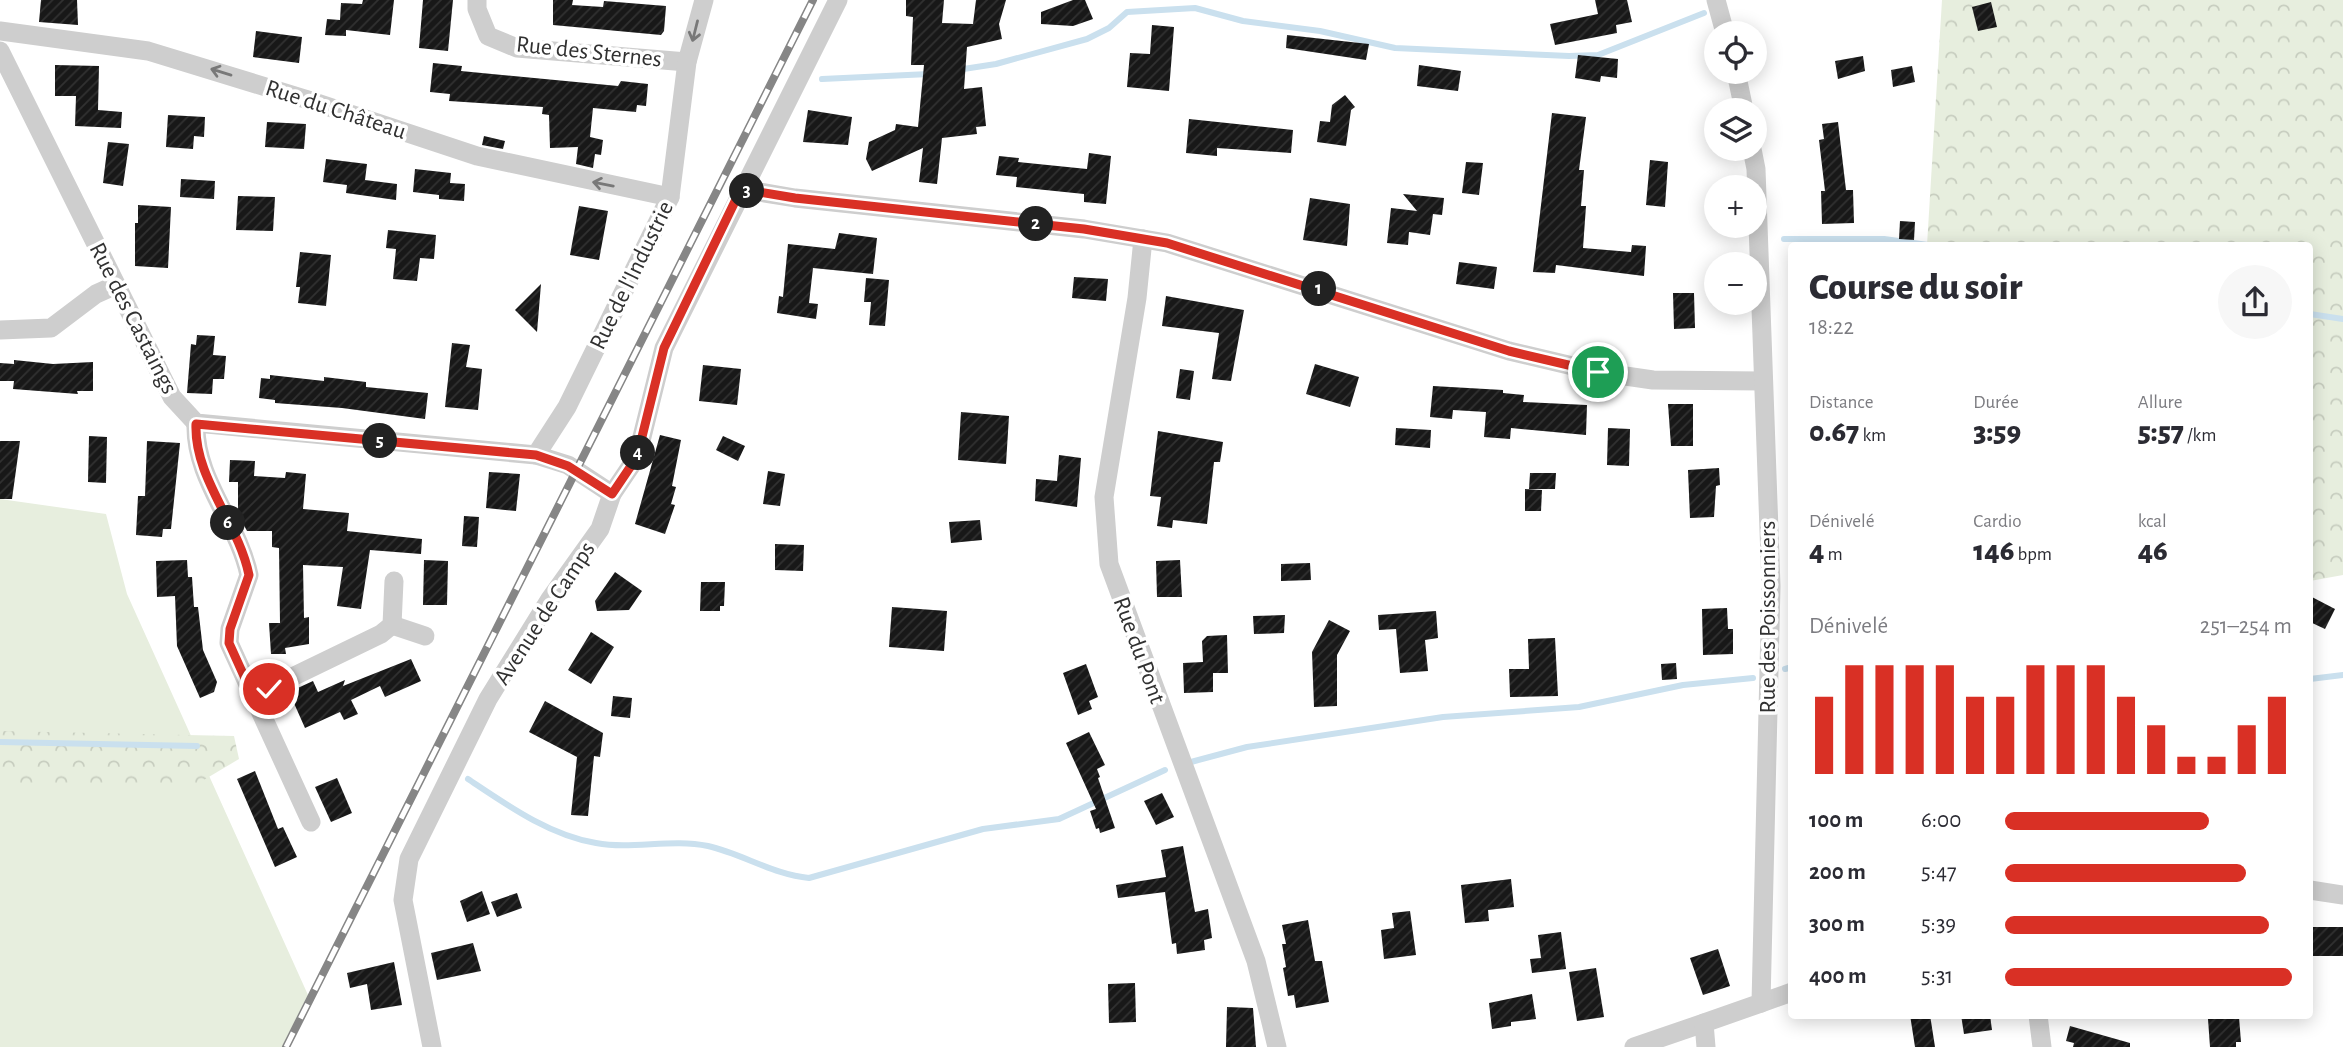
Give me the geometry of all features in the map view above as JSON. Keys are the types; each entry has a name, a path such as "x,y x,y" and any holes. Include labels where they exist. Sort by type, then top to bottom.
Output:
{"street":[{"name":"Rue des Sternes","path":"477,0 477,9 488,36 517,48 687,62"},
{"name":"Rue de l'Industrie","path":"536,455 567,407 670,197 687,62 704,0"},
{"name":"Avenue de Camps","path":"432,1047 403,900 410,859 488,699 555,591 600,529 612,494 640,449 664,348 741,189 838,0"},
{"path":"1716,0 1722,21"},
{"name":"Rue du Château","path":"0,31 148,51 477,156 670,197"},
{"name":"Rue des Castaings","path":"0,51 172,397 196,424"},
{"name":"Rue des Poissonniers","path":"1754,161 1771,586 1761,1003"},
{"path":"741,189 795,198 1084,229 1167,243 1290,279 1509,351 1598,372 1653,380 1762,381"},
{"name":"Rue du Pont","path":"1143,239 1137,298 1104,497 1109,564 1256,961 1277,1047"},
{"path":"0,330 51,328 96,293 116,285"},
{"path":"311,822 229,643 230,629 246,587 247,567 204,470 195,443 196,424 536,455 568,466 612,494"},
{"path":"392,625 394,581"},
{"path":"253,696 369,642 392,625"},
{"path":"392,625 425,636"},
{"path":"2313,890 2343,895"},
{"path":"1634,1047 1788,993"},
{"path":"2038,1019 2042,1047"},
{"path":"1704,1023 1706,1047"}],"green space":[{"path":"1942,0 2343,0 2343,575 2313,580 2313,242 1927,242"},
{"path":"0,499 106,514 127,594 308,995 282,1047 0,1047"},
{"path":"0,731 234,736 239,759 197,784 0,791"}],"building":[{"path":"41,0 77,0 78,25 39,22"},
{"path":"363,0 394,0 390,35 346,30 346,36 325,35 327,19 340,20 341,3 362,4"},
{"path":"423,0 453,0 448,51 419,48"},
{"path":"553,0 573,0 572,5 603,7 604,1 666,6 664,31 661,35 553,25"},
{"path":"906,0 944,0 942,23 973,24 976,0 1006,0 999,24 1002,39 967,47 964,89 982,87 986,126 976,127 977,134 942,138 937,184 919,182 923,148 872,171 866,159 869,142 895,130 896,124 918,127 924,65 911,65 913,17 906,16"},
{"path":"1073,0 1085,0 1093,19 1073,26 1041,24 1041,12"},
{"path":"1595,0 1627,0 1632,22 1616,25 1617,33 1555,45 1550,24 1598,14"},
{"path":"1991,2 1997,27 1978,31 1972,7"},
{"path":"1152,25 1174,27 1169,91 1127,87 1130,53 1150,54"},
{"path":"256,31 302,37 299,63 253,57"},
{"path":"1287,35 1369,44 1366,60 1286,48"},
{"path":"1578,55 1618,59 1617,78 1601,76 1600,82 1575,78"},
{"path":"1863,56 1865,71 1838,79 1835,61"},
{"path":"433,63 462,66 461,71 618,86 621,81 648,84 646,106 637,105 636,112 593,108 590,137 603,140 601,155 595,154 593,168 576,164 578,147 550,148 549,115 542,114 543,107 449,101 450,94 430,92"},
{"path":"55,65 99,66 98,110 122,112 121,128 75,126 76,96 55,96"},
{"path":"1419,65 1461,71 1458,91 1417,86"},
{"path":"1912,66 1915,82 1893,87 1891,70"},
{"path":"1345,95 1355,107 1351,110 1346,146 1317,142 1320,121 1330,122 1332,105"},
{"path":"808,110 852,117 848,145 803,142"},
{"path":"1552,113 1586,117 1579,170 1584,170 1581,206 1586,206 1583,248 1631,252 1632,245 1646,246 1644,276 1556,265 1555,273 1533,272"},
{"path":"168,115 205,117 204,137 194,136 193,149 166,147"},
{"path":"1189,119 1293,130 1291,153 1217,148 1217,156 1186,153"},
{"path":"267,122 306,124 304,149 265,147"},
{"path":"1838,122 1846,190 1853,190 1854,223 1822,224 1821,191 1825,191 1819,140 1824,139 1822,124"},
{"path":"484,136 505,141 503,149 482,145"},
{"path":"108,142 129,144 123,186 103,183"},
{"path":"1089,153 1111,156 1106,204 1084,202 1084,194 1016,187 1017,177 996,175 999,156 1019,158 1018,162 1087,169"},
{"path":"326,159 367,164 365,180 397,184 396,200 346,193 347,185 323,182"},
{"path":"1650,160 1668,162 1665,207 1646,205"},
{"path":"1466,162 1483,163 1479,195 1462,193"},
{"path":"415,169 451,173 450,183 465,184 464,201 439,199 439,195 413,192"},
{"path":"181,179 215,181 214,199 180,197"},
{"path":"1403,194 1444,198 1442,215 1433,214 1430,235 1409,232 1408,245 1387,243 1391,208 1417,211"},
{"path":"238,196 275,197 273,231 236,230"},
{"path":"1310,198 1350,204 1347,246 1303,240"},
{"path":"138,205 171,207 168,268 135,266 135,223 138,223"},
{"path":"579,206 608,211 599,260 570,255"},
{"path":"1900,221 1915,222 1914,240 1899,239"},
{"path":"388,230 436,235 434,259 420,258 417,281 393,279 396,249 386,248"},
{"path":"839,233 877,238 873,274 813,268 809,303 818,304 816,319 777,313 779,296 783,297 788,244 835,249"},
{"path":"300,252 331,255 326,306 298,303 300,287 296,287"},
{"path":"1459,262 1497,267 1494,289 1456,284"},
{"path":"1074,277 1108,279 1106,301 1072,298"},
{"path":"866,278 889,280 885,326 869,325 871,302 864,302"},
{"path":"541,284 537,332 515,310"},
{"path":"1673,293 1694,293 1695,328 1674,329"},
{"path":"1166,296 1244,310 1231,381 1212,379 1219,333 1162,326"},
{"path":"197,335 215,336 213,355 226,356 224,379 213,379 212,394 187,393 191,344 196,345"},
{"path":"452,343 470,345 466,367 482,369 478,410 445,407"},
{"path":"14,360 53,364 93,362 93,391 77,391 78,394 13,389 14,381 0,381 0,363 14,364"},
{"path":"1315,364 1359,377 1350,407 1306,394"},
{"path":"703,365 741,369 737,405 699,401"},
{"path":"1180,369 1194,371 1190,400 1176,398"},
{"path":"270,375 324,381 324,377 366,382 366,387 428,393 425,419 342,408 275,403 275,400 259,398 261,378 270,379"},
{"path":"1433,386 1503,390 1503,393 1524,395 1523,402 1587,405 1586,435 1511,428 1510,439 1484,437 1486,412 1453,410 1452,419 1430,417"},
{"path":"1668,404 1693,404 1693,446 1671,446"},
{"path":"961,412 1009,416 1006,464 958,460"},
{"path":"1396,428 1431,430 1430,448 1395,445"},
{"path":"1608,428 1630,429 1629,466 1607,465"},
{"path":"1158,431 1223,442 1220,462 1214,462 1207,524 1173,520 1172,528 1157,526 1161,497 1150,496"},
{"path":"660,435 681,440 672,486 676,487 671,504 675,505 665,534 635,524"},
{"path":"89,436 107,437 106,483 88,482"},
{"path":"723,436 745,446 738,461 716,450"},
{"path":"0,441 20,441 12,499 0,499"},
{"path":"147,441 180,443 171,529 163,529 162,537 136,535 138,496 145,496"},
{"path":"1059,455 1081,458 1077,507 1035,501 1036,479 1057,481"},
{"path":"230,460 255,461 254,476 285,478 286,472 306,474 303,509 349,513 347,531 422,539 421,554 370,550 361,609 337,606 343,567 303,565 304,618 309,617 309,644 285,648 286,654 271,654 269,623 280,623 279,548 272,547 272,531 247,531 238,514 238,482 229,482"},
{"path":"1719,468 1720,485 1716,486 1714,517 1690,518 1688,470"},
{"path":"768,471 785,474 780,506 763,504"},
{"path":"489,472 520,474 516,511 486,508"},
{"path":"1530,473 1556,473 1555,489 1529,489"},
{"path":"1525,489 1542,490 1541,511 1525,511"},
{"path":"464,516 479,517 477,547 462,546"},
{"path":"980,520 982,540 951,543 949,522"},
{"path":"775,544 804,545 803,571 775,570"},
{"path":"187,560 188,577 192,577 194,607 198,607 203,650 217,682 214,692 200,698 177,646 175,596 157,597 156,561"},
{"path":"424,560 448,561 447,605 423,605"},
{"path":"1180,560 1182,597 1157,597 1156,561"},
{"path":"1310,563 1311,580 1281,581 1281,564"},
{"path":"615,572 642,591 629,610 597,611 595,601"},
{"path":"701,582 725,582 724,606 720,606 720,611 700,611"},
{"path":"2313,598 2335,609 2325,629 2313,623"},
{"path":"892,607 947,611 944,651 889,647"},
{"path":"1727,608 1728,629 1733,629 1733,654 1703,655 1702,609"},
{"path":"1436,611 1438,638 1425,640 1428,671 1400,673 1396,629 1379,630 1378,615"},
{"path":"1285,615 1284,633 1254,634 1253,616"},
{"path":"1329,620 1350,631 1337,655 1337,706 1314,707 1312,652"},
{"path":"591,632 614,647 591,684 568,670"},
{"path":"1227,635 1228,673 1213,673 1213,692 1184,693 1183,663 1203,662 1202,641 1207,636"},
{"path":"1555,638 1558,696 1510,697 1509,669 1529,669 1528,639"},
{"path":"411,659 421,681 385,697 380,686 351,700 358,714 344,720 340,712 305,728 289,692 313,681 318,692 345,680 343,686"},
{"path":"1676,663 1677,679 1662,680 1661,664"},
{"path":"1086,664 1098,697 1089,701 1092,709 1078,715 1063,673"},
{"path":"613,696 632,698 630,718 611,716"},
{"path":"545,701 603,733 600,757 594,756 588,816 571,815 577,757 529,732"},
{"path":"1089,732 1105,765 1097,769 1098,778 1115,828 1100,833 1090,811 1096,809 1066,743"},
{"path":"255,771 278,829 283,827 297,857 275,867 237,779"},
{"path":"337,778 352,813 331,822 315,787"},
{"path":"1162,793 1174,817 1156,825 1144,801"},
{"path":"1183,846 1195,912 1208,909 1212,938 1204,940 1205,950 1177,954 1176,943 1172,944 1165,892 1118,898 1116,885 1166,877 1161,850"},
{"path":"1511,879 1514,907 1488,910 1489,921 1465,923 1461,885"},
{"path":"482,891 490,914 467,922 460,901"},
{"path":"517,893 522,908 497,917 491,902"},
{"path":"1410,911 1416,955 1384,959 1381,930 1394,928 1392,913"},
{"path":"1308,920 1315,961 1322,961 1329,1002 1296,1008 1294,995 1288,996 1283,968 1286,967 1282,944 1286,944 1282,925"},
{"path":"2313,927 2343,927 2343,956 2313,956"},
{"path":"1561,932 1566,969 1532,973 1530,959 1541,958 1538,935"},
{"path":"473,943 481,971 437,980 431,953"},
{"path":"1718,949 1730,986 1703,995 1690,958"},
{"path":"394,962 402,1005 371,1010 367,984 350,988 347,973"},
{"path":"1596,968 1604,1017 1577,1021 1569,972"},
{"path":"1135,983 1136,1022 1109,1023 1108,984"},
{"path":"1532,994 1536,1019 1511,1022 1511,1026 1492,1029 1489,1003"},
{"path":"1227,1007 1253,1008 1256,1047 1226,1047"},
{"path":"1911,1019 1931,1019 1935,1047 1915,1047"},
{"path":"1962,1019 1991,1019 1992,1030 1964,1034"},
{"path":"2208,1019 2239,1019 2241,1042 2236,1042 2236,1047 2210,1047"},
{"path":"2070,1026 2130,1043 2130,1047 2073,1047 2074,1043 2066,1041"}],"waterway":[{"path":"957,70 996,64 1087,39 1109,28 1127,12 1195,8 1243,21 1320,31 1395,48 1569,56 1598,55 1704,13"},
{"path":"822,79 929,74"},
{"path":"1784,239 1884,239 1906,242"},
{"path":"2313,314 2343,319"},
{"path":"2313,679 2343,675"},
{"path":"1191,762 1247,747 1443,717 1579,707 1683,685 1753,678"},
{"path":"0,742 197,746"},
{"path":"468,779 529,818 579,839 610,845 680,843 708,846 783,873 809,878 983,829 1059,819 1165,770"}],"railway":[{"path":"286,1047 813,0"}],"route":[{"path":"269,689 253,696 229,643 230,629 249,575 204,470 195,443 196,424 536,455 568,466 612,494 637,457 664,348 741,189 795,198 1084,229 1167,243 1290,279 1509,351 1598,372"}]}
